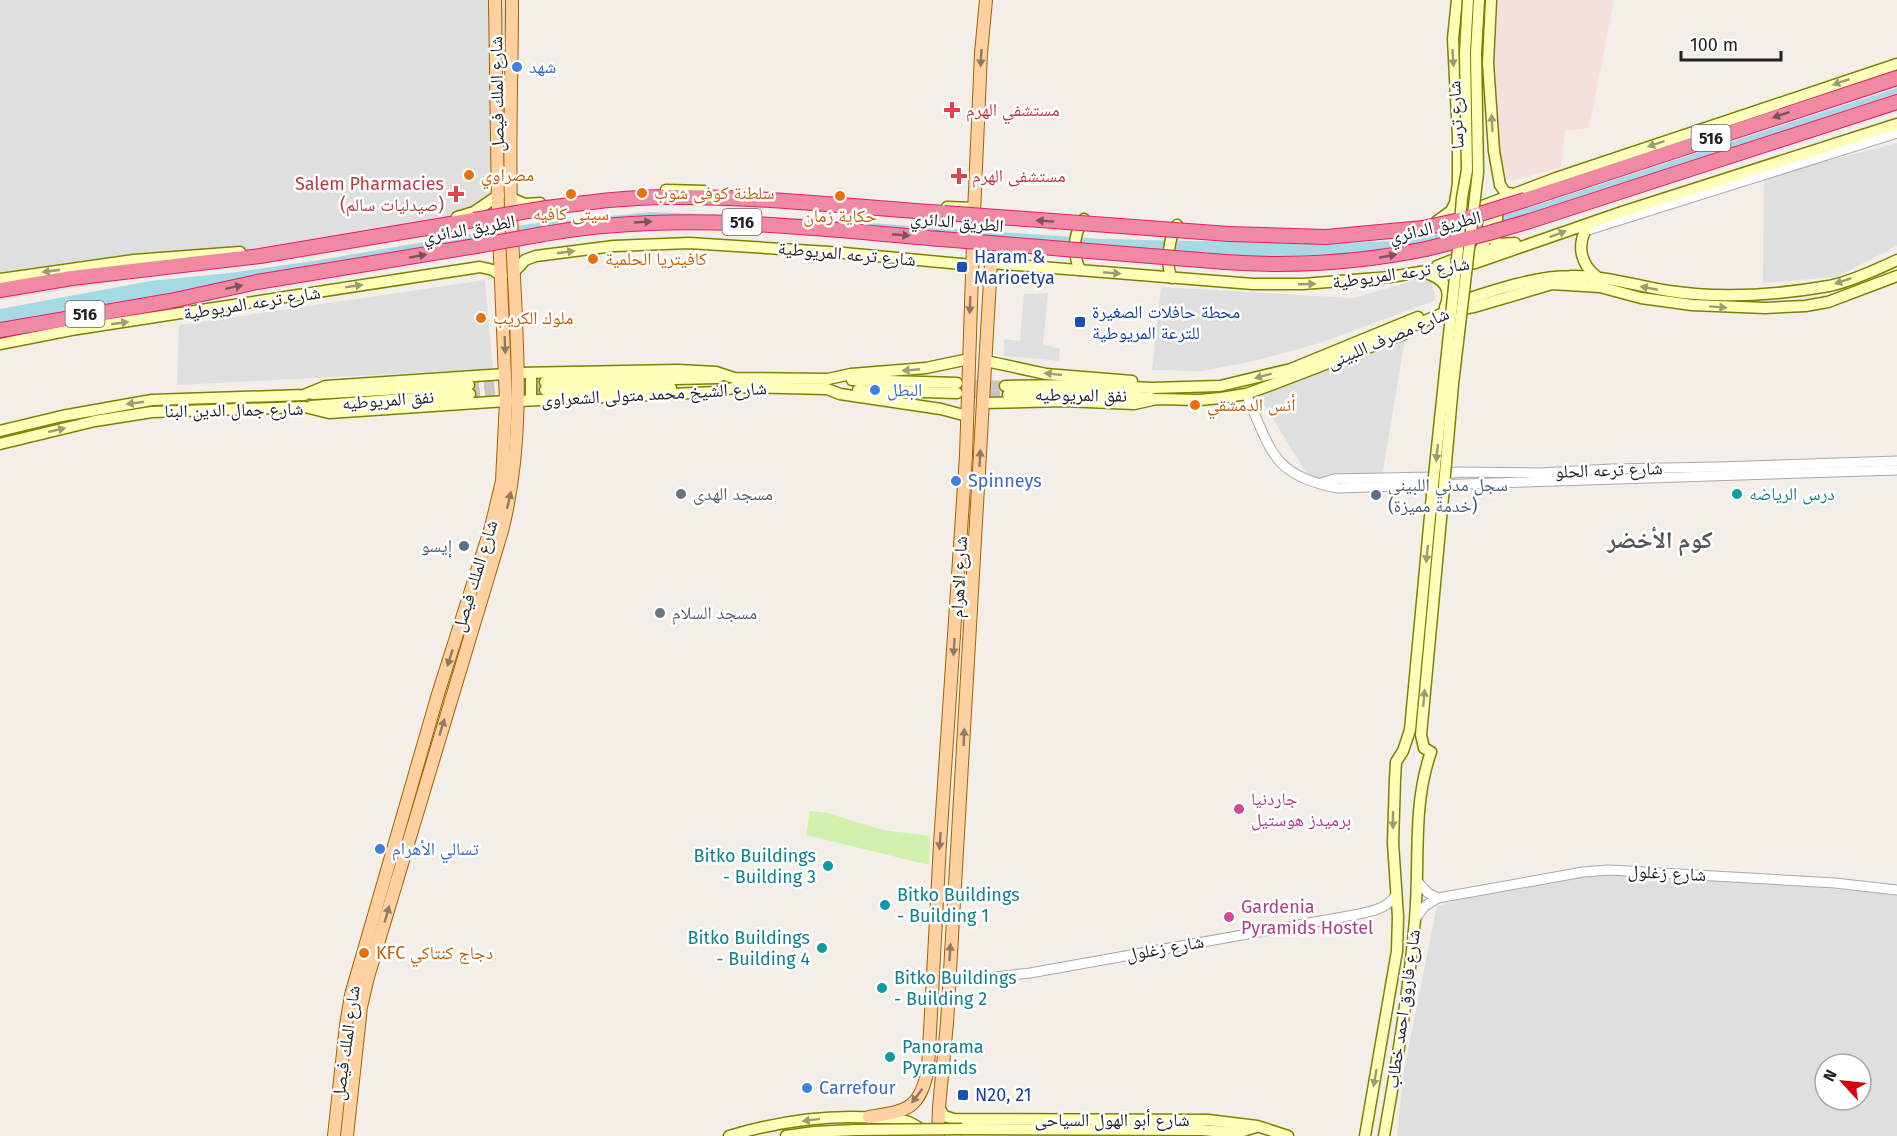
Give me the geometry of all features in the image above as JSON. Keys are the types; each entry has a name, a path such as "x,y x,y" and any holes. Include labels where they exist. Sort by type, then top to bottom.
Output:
{"highway":[{"name":"الطريق الدائري","path":"0,290 72,278 260,255 546,208 651,197 748,198 1278,237 1334,237 1391,232 1444,224 1505,207 1897,78"},
{"name":"الطريق الدائري","path":"0,330 170,301 257,282 567,230 636,222 746,222 1254,264 1312,265 1369,259 1447,244 1499,230 1897,102"}],"main road":[{"name":"شارع الملك فيصل","path":"495,0 498,195 507,205"},
{"name":"شارع الملك فيصل","path":"334,1136 351,995 416,794 429,771 511,495 517,443 512,401 507,244 512,0"},
{"name":"شارع الاهرام","path":"869,1117 899,1113 919,1096 925,1085 928,1069 943,806 957,616 981,54 986,0"},
{"name":"شارع ترسا","path":"1437,221 1451,211 1455,203 1458,183 1453,39 1457,0"},
{"path":"1438,496 1462,198 1467,170 1465,84 1468,0"},
{"path":"1438,496 1478,172 1476,53 1479,0"},
{"name":"شارع ترسا","path":"1491,0 1488,63 1495,158 1500,185"},
{"path":"1080,270 1075,257 1075,244 1084,219 1326,234 1367,232 1437,221 1498,201 1556,177 1897,64"},
{"name":"شارع ترعه المريوطية","path":"991,263 1253,284 1303,284 1369,279 1427,271 1475,263 1622,212 1706,189 1897,124"},
{"path":"1458,155 1472,165 1480,167 1489,164 1495,158"},
{"path":"1500,185 1505,192 1513,194"},
{"path":"1478,254 1490,238 1492,217 1498,201 1500,185"},
{"path":"507,205 622,193 688,190 974,211"},
{"path":"0,279 134,260 257,251 382,231 467,215 480,209 498,195"},
{"path":"1158,277 1162,267 1164,234 1160,224"},
{"path":"1172,278 1169,267 1172,235 1177,225"},
{"path":"1585,231 1581,242 1582,259 1596,276"},
{"path":"1490,238 1498,244 1515,243"},
{"path":"1427,271 1449,261 1515,243 1523,241 1533,243"},
{"name":"شارع ترعه المريوطية","path":"0,344 71,330 158,323 480,267 508,274 525,260 536,256 614,246 664,243 712,244 972,265"},
{"name":"شارع مصرف اللبينى","path":"986,361 1047,374 1132,381 1152,388 1220,386 1280,372 1444,307 1536,280 1567,276 1596,276 1690,294 1755,294 1829,286 1871,272 1897,260"},
{"name":"شارع الاهرام","path":"938,1136 962,777 991,263"},
{"path":"1427,271 1443,282 1448,291 1444,307"},
{"name":"شارع مصرف اللبينى","path":"984,403 1064,401 1134,404 1157,399 1199,400 1246,394 1404,334 1412,326 1449,311 1474,307 1552,285 1600,287 1641,298 1692,305 1765,308 1805,306 1828,302 1897,276"},
{"name":"شارع الشيخ محمد متولى الشعراوى","path":"512,373 678,370 716,372 734,382 827,384 851,375 926,368 969,359"},
{"name":"شارع جمال الدين البنا","path":"0,444 95,421 152,412 304,401 326,386 512,373"},
{"path":"531,373 531,400"},
{"path":"545,386 734,382"},
{"name":"شارع الشيخ محمد متولى الشعراوى","path":"512,401 716,392 734,382"},
{"path":"827,384 957,388"},
{"name":"شارع الشيخ محمد متولى الشعراوى","path":"827,384 840,394 911,403 967,416"},
{"name":"نفق المريوطيه","path":"1152,388 1082,385 1005,391 1081,392 1157,399"},
{"name":"نفق المريوطيه","path":"304,401 470,390"},
{"name":"شارع جمال الدين البنا","path":"0,431 62,416 152,400 304,401 329,413 512,401"},
{"name":"شارع الملك فيصل","path":"347,1136 363,1000 416,794 417,765 496,510 512,401"},
{"name":"شارع فاروق احمد خطاب","path":"1384,1136 1397,1063 1415,919 1420,795 1423,774 1431,752 1424,748 1421,729 1438,496"},
{"name":"شارع فاروق احمد خطاب","path":"1366,1135 1396,962 1398,917 1393,819 1396,762 1403,751 1410,730 1438,496"},
{"path":"417,765 422,771 429,771"},
{"path":"945,775 952,779 962,777"},
{"path":"943,806 953,801 959,806"},
{"path":"939,1107 944,1116 954,1119 946,1128 944,1136"},
{"path":"855,1117 861,1123 863,1136"},
{"path":"729,1136 779,1124 829,1118 869,1117 905,1120 929,1136"},
{"name":"شارع أبو الهول السياحى","path":"954,1119 1208,1120 1257,1126 1288,1136"},
{"path":"786,1136 828,1131 903,1129 1237,1132 1257,1126"}],"street":[{"path":"1585,231 1706,189 1897,133"},
{"name":"شارع ترعه الحلو","path":"1246,394 1270,449 1280,463 1297,477 1338,488 1897,470"},
{"name":"شارع ترعه الحلو","path":"1321,483 1334,479 1430,477 1458,472 1540,472 1897,461"},
{"name":"شارع زغلول","path":"1438,898 1583,872 1609,870 1835,882 1897,890"},
{"path":"1415,919 1425,906 1438,898 1424,889 1417,881"},
{"path":"1396,895 1381,909 1398,917"},
{"name":"شارع زغلول","path":"949,982 1030,973 1381,909"}],"shaded area":[{"path":"0,0 508,0 495,221 0,300"},
{"path":"1494,0 1614,0 1589,128 1565,131 1561,167 1510,181 1506,176 1495,137 1490,67"},
{"path":"1897,143 1897,246 1836,277 1763,283 1764,177"},
{"path":"1430,276 1436,300 1320,343 1254,361 1202,371 1152,370 1161,287 1353,298"},
{"path":"485,280 493,369 177,385 179,325"},
{"path":"1048,293 1043,344 1060,349 1059,361 1004,356 1004,339 1020,341 1024,294"},
{"path":"1405,339 1382,477 1310,479 1257,393"},
{"path":"1576,869 1897,894 1897,1136 1397,1136 1404,1069 1437,906"}],"green space":[{"path":"810,811 827,813 883,830 930,836 929,865 806,835"}],"water":[{"path":"1897,88 1897,107 1360,264 647,224 239,288 81,307 0,325 0,309 150,281 314,261 529,224 651,212 796,218 1102,239 1323,244 1392,241 1464,226 1537,205"}],"tunnel":[{"path":"469,385 545,382"},
{"path":"960,384 1005,386"},
{"path":"470,394 545,390"},
{"path":"960,393 1004,396"}],"place":[{"name":"شهد","path":"517,67"},
{"name":"مستشفي الهرم","path":"952,110"},
{"name":"مصراوي","path":"469,175"},
{"name":"مستشفى الهرم","path":"959,176"},
{"name":"سلطنة كوفى شوب","path":"642,193"},
{"name":"Salem Pharmacies (صيدليات سالم)","path":"456,194"},
{"name":"سيتى كافيه","path":"571,194"},
{"name":"حكاية زمان","path":"840,196"},
{"name":"كافيتريا الحلمية","path":"593,259"},
{"name":"Haram & Marioetya","path":"962,267"},
{"name":"ملوك الكريب","path":"481,318"},
{"name":"محطة حافلات الصغيرة للترعة المريوطية","path":"1080,322"},
{"name":"البطل","path":"875,390"},
{"name":"أنس الدمشقي","path":"1195,405"},
{"name":"Spinneys","path":"956,481"},
{"name":"مسجد الهدى","path":"681,494"},
{"name":"درس الرياضه","path":"1737,494"},
{"name":"سجل مدني اللبيني (خدمة مميزة)","path":"1376,495"},
{"name":"إيسو","path":"464,546"},
{"name":"مسجد السلام","path":"660,613"},
{"name":"جاردنيا برميدز هوستيل","path":"1239,809"},
{"name":"تسالي الأهرام","path":"380,849"},
{"name":"Bitko Buildings - Building 3","path":"828,866"},
{"name":"Bitko Buildings - Building 1","path":"885,905"},
{"name":"Gardenia Pyramids Hostel","path":"1229,917"},
{"name":"Bitko Buildings - Building 4","path":"822,948"},
{"name":"KFC دجاج كنتاكي","path":"364,953"},
{"name":"Bitko Buildings - Building 2","path":"882,988"},
{"name":"Panorama Pyramids","path":"890,1057"},
{"name":"Carrefour","path":"807,1088"},
{"name":"N20, 21","path":"963,1095"}],"district":[{"name":"كوم الأخضر","path":"1660,540"}]}
